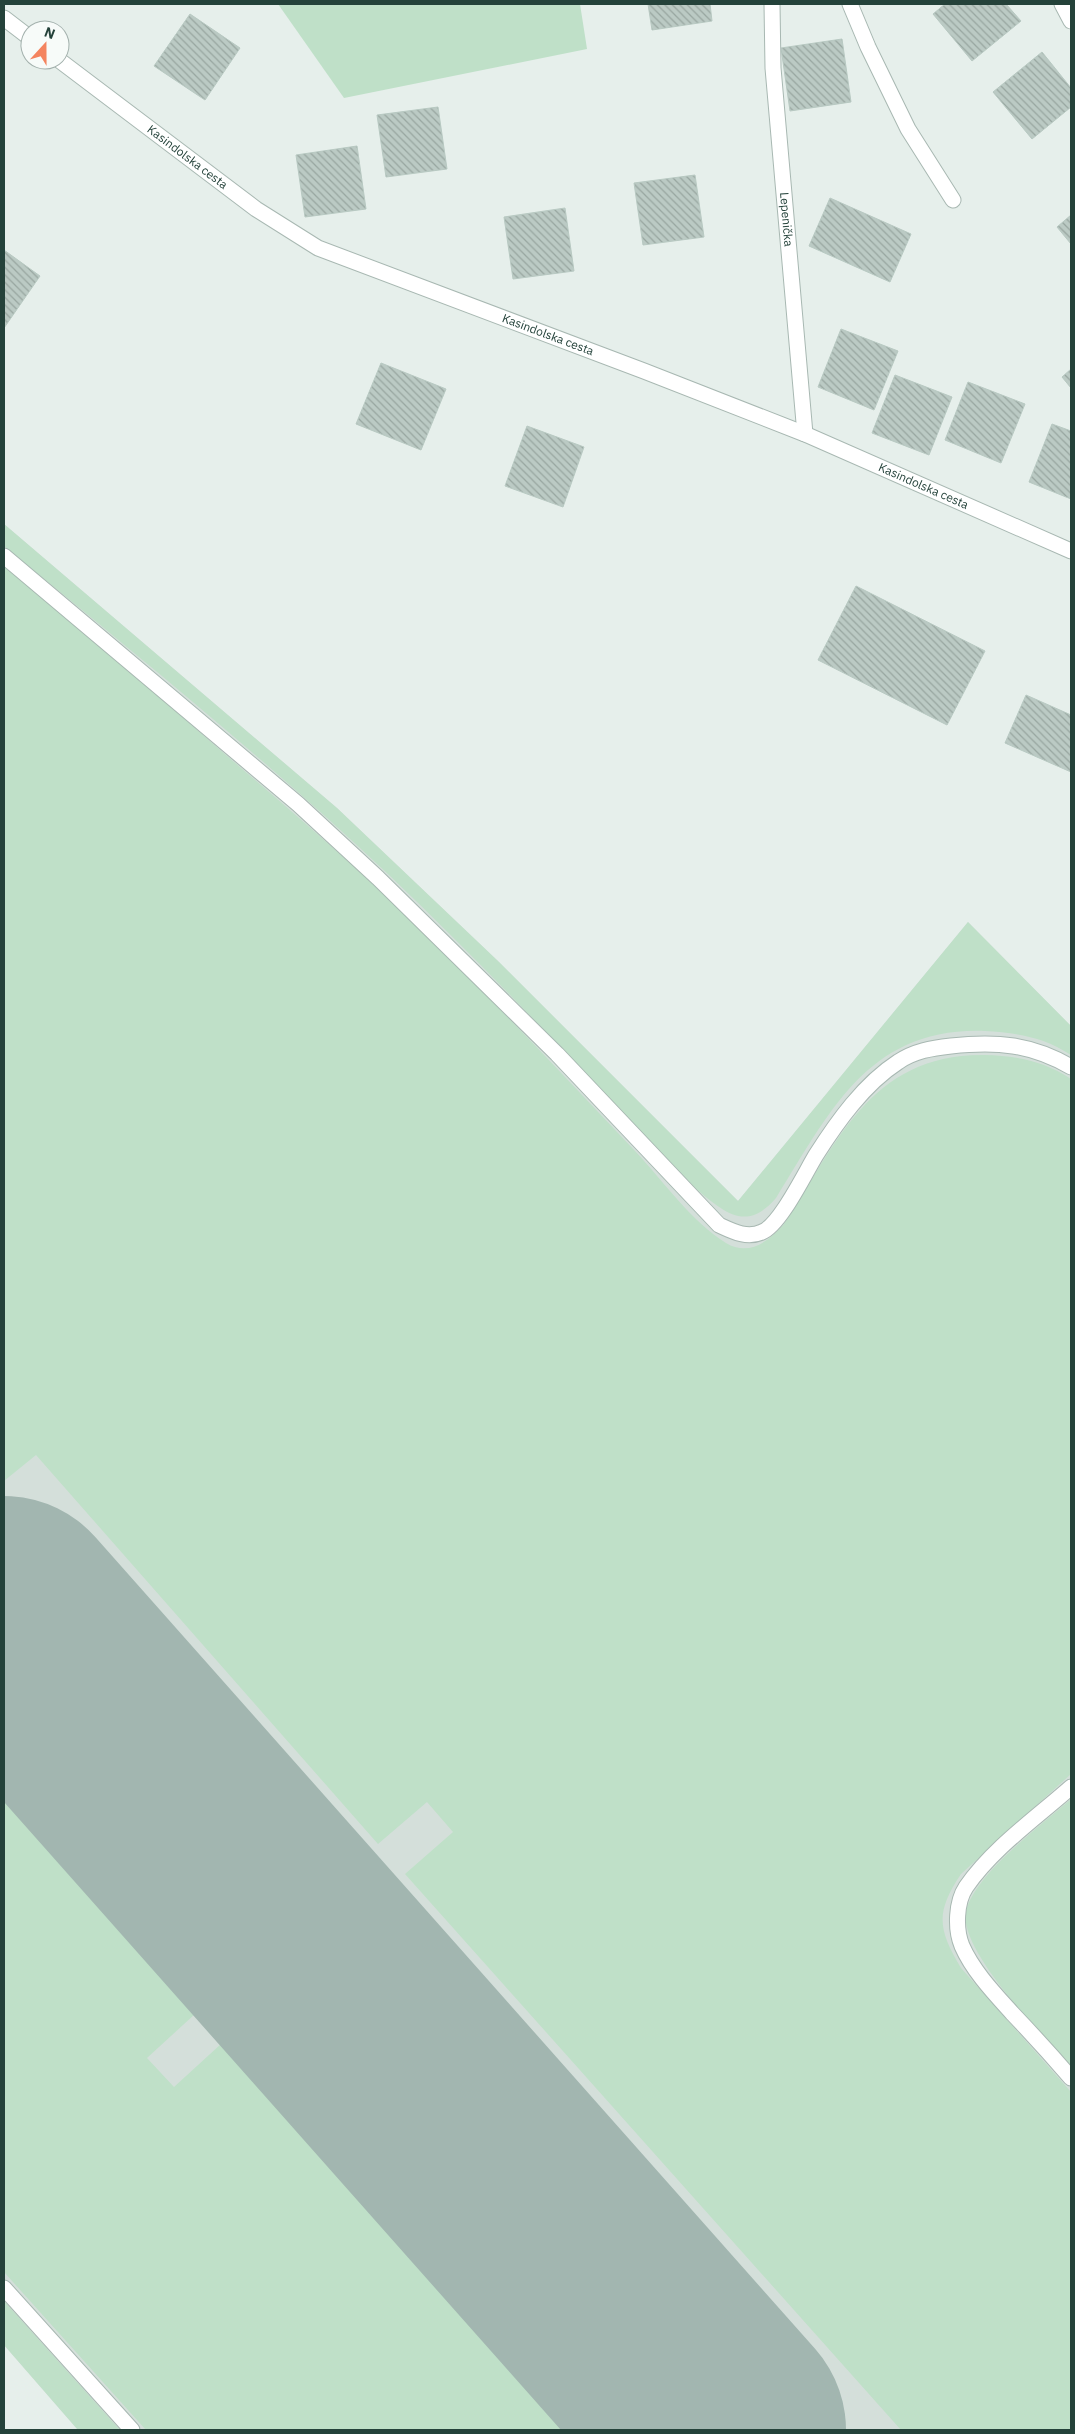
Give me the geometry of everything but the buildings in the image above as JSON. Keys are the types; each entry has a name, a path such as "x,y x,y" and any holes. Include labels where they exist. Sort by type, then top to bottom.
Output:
{"street":[{"name":"Lepenička","path":"772,4 773,68 805,434"},
{"path":"850,4 868,47 908,129 953,200"},
{"path":"1062,4 1071,20"},
{"path":"4,18 20,30"},
{"name":"Kasindolska cesta","path":"70,68 256,209 318,248 805,434 1071,551"},
{"path":"4,556 298,804 378,878 557,1054 719,1224 748,1235 763,1232 791,1198 816,1155 842,1118 882,1073 915,1052 941,1047 993,1043 1020,1046 1050,1055 1071,1067"},
{"path":"1071,1787 990,1858 965,1888 959,1909 957,1927 961,1945 974,1967 993,1992 1071,2078"},
{"path":"4,2288 132,2430"}],"shaded area":[{"path":"4,524 337,808 499,962 738,1201 968,922 1071,1026 1071,2430 78,2430 4,2345"}],"green space":[{"path":"278,4 580,4 587,49 344,98"},
{"path":"4,524 337,808 499,962 738,1201 968,922 1071,1026 1071,1055 1051,1044 1030,1037 985,1031 945,1034 911,1043 882,1059 857,1081 835,1106 776,1198 765,1209 755,1215 745,1217 725,1211 695,1188 468,952 390,876 200,708 4,546"},
{"path":"4,566 139,679 367,878 452,960 544,1055 636,1152 690,1213 713,1234 734,1247 751,1248 772,1236 784,1224 841,1134 862,1108 885,1086 913,1069 946,1058 985,1055 1019,1058 1030,1061 1051,1068 1071,1079 1071,1774 961,1874 947,1900 943,1921 948,1942 961,1968 1071,2092 1071,2430 901,2430 405,1874 453,1832 427,1802 378,1844 36,1455 4,1481"},
{"path":"4,1794 195,2014 147,2058 174,2087 221,2044 567,2430 146,2430 4,2272"},
{"path":"1071,1799 1071,2067 1024,2015 989,1970 975,1948 967,1928 966,1912 971,1898 981,1882 1027,1836"},
{"path":"4,2301 120,2430 78,2430 4,2345"}],"runway":[{"path":"4,1618 724,2430"}]}
